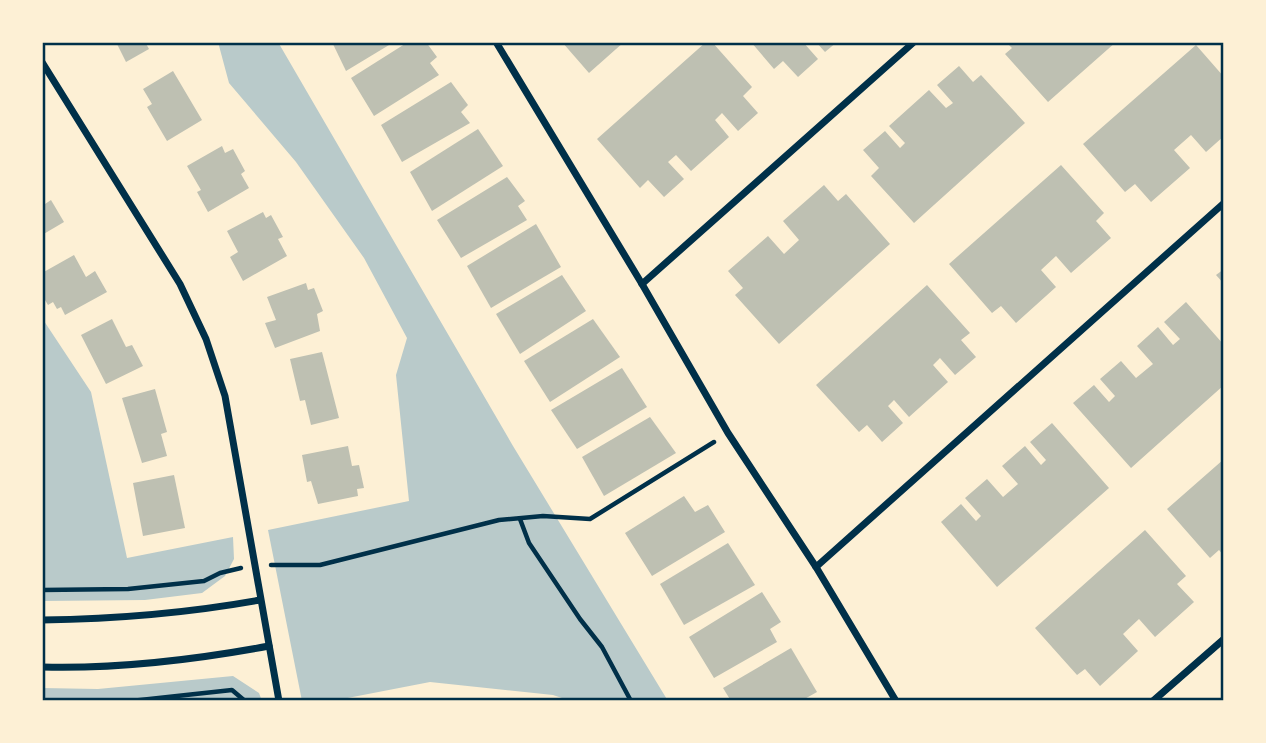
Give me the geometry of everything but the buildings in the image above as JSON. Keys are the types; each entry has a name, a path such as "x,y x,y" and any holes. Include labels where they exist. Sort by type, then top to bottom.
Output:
{"street":[{"path":"496,42 728,433 816,567 897,701"},
{"path":"642,284 914,42"},
{"path":"42,62 180,285 206,339 225,396 279,701"},
{"path":"816,567 1224,203"},
{"path":"42,620 207,610 260,600"},
{"path":"1153,701 1224,639"},
{"path":"42,667 85,668 152,664 269,646"}],"path":[{"path":"42,590 128,589 204,581 220,573 255,565 320,565 499,520 542,516 590,519 728,433"},
{"path":"520,519 536,553 601,647 631,701"},
{"path":"131,701 232,690 245,701"}],"shaded area":[{"path":"218,42 278,42 513,446 668,701 571,701 553,695 430,682 332,701 302,701 268,530 409,501 396,375 407,338 364,258 296,162 229,83"},
{"path":"42,318 91,392 127,558 233,537 234,559 225,576 202,593 145,600 42,601"},
{"path":"233,676 259,693 262,701 42,701 42,688 98,689"}]}
